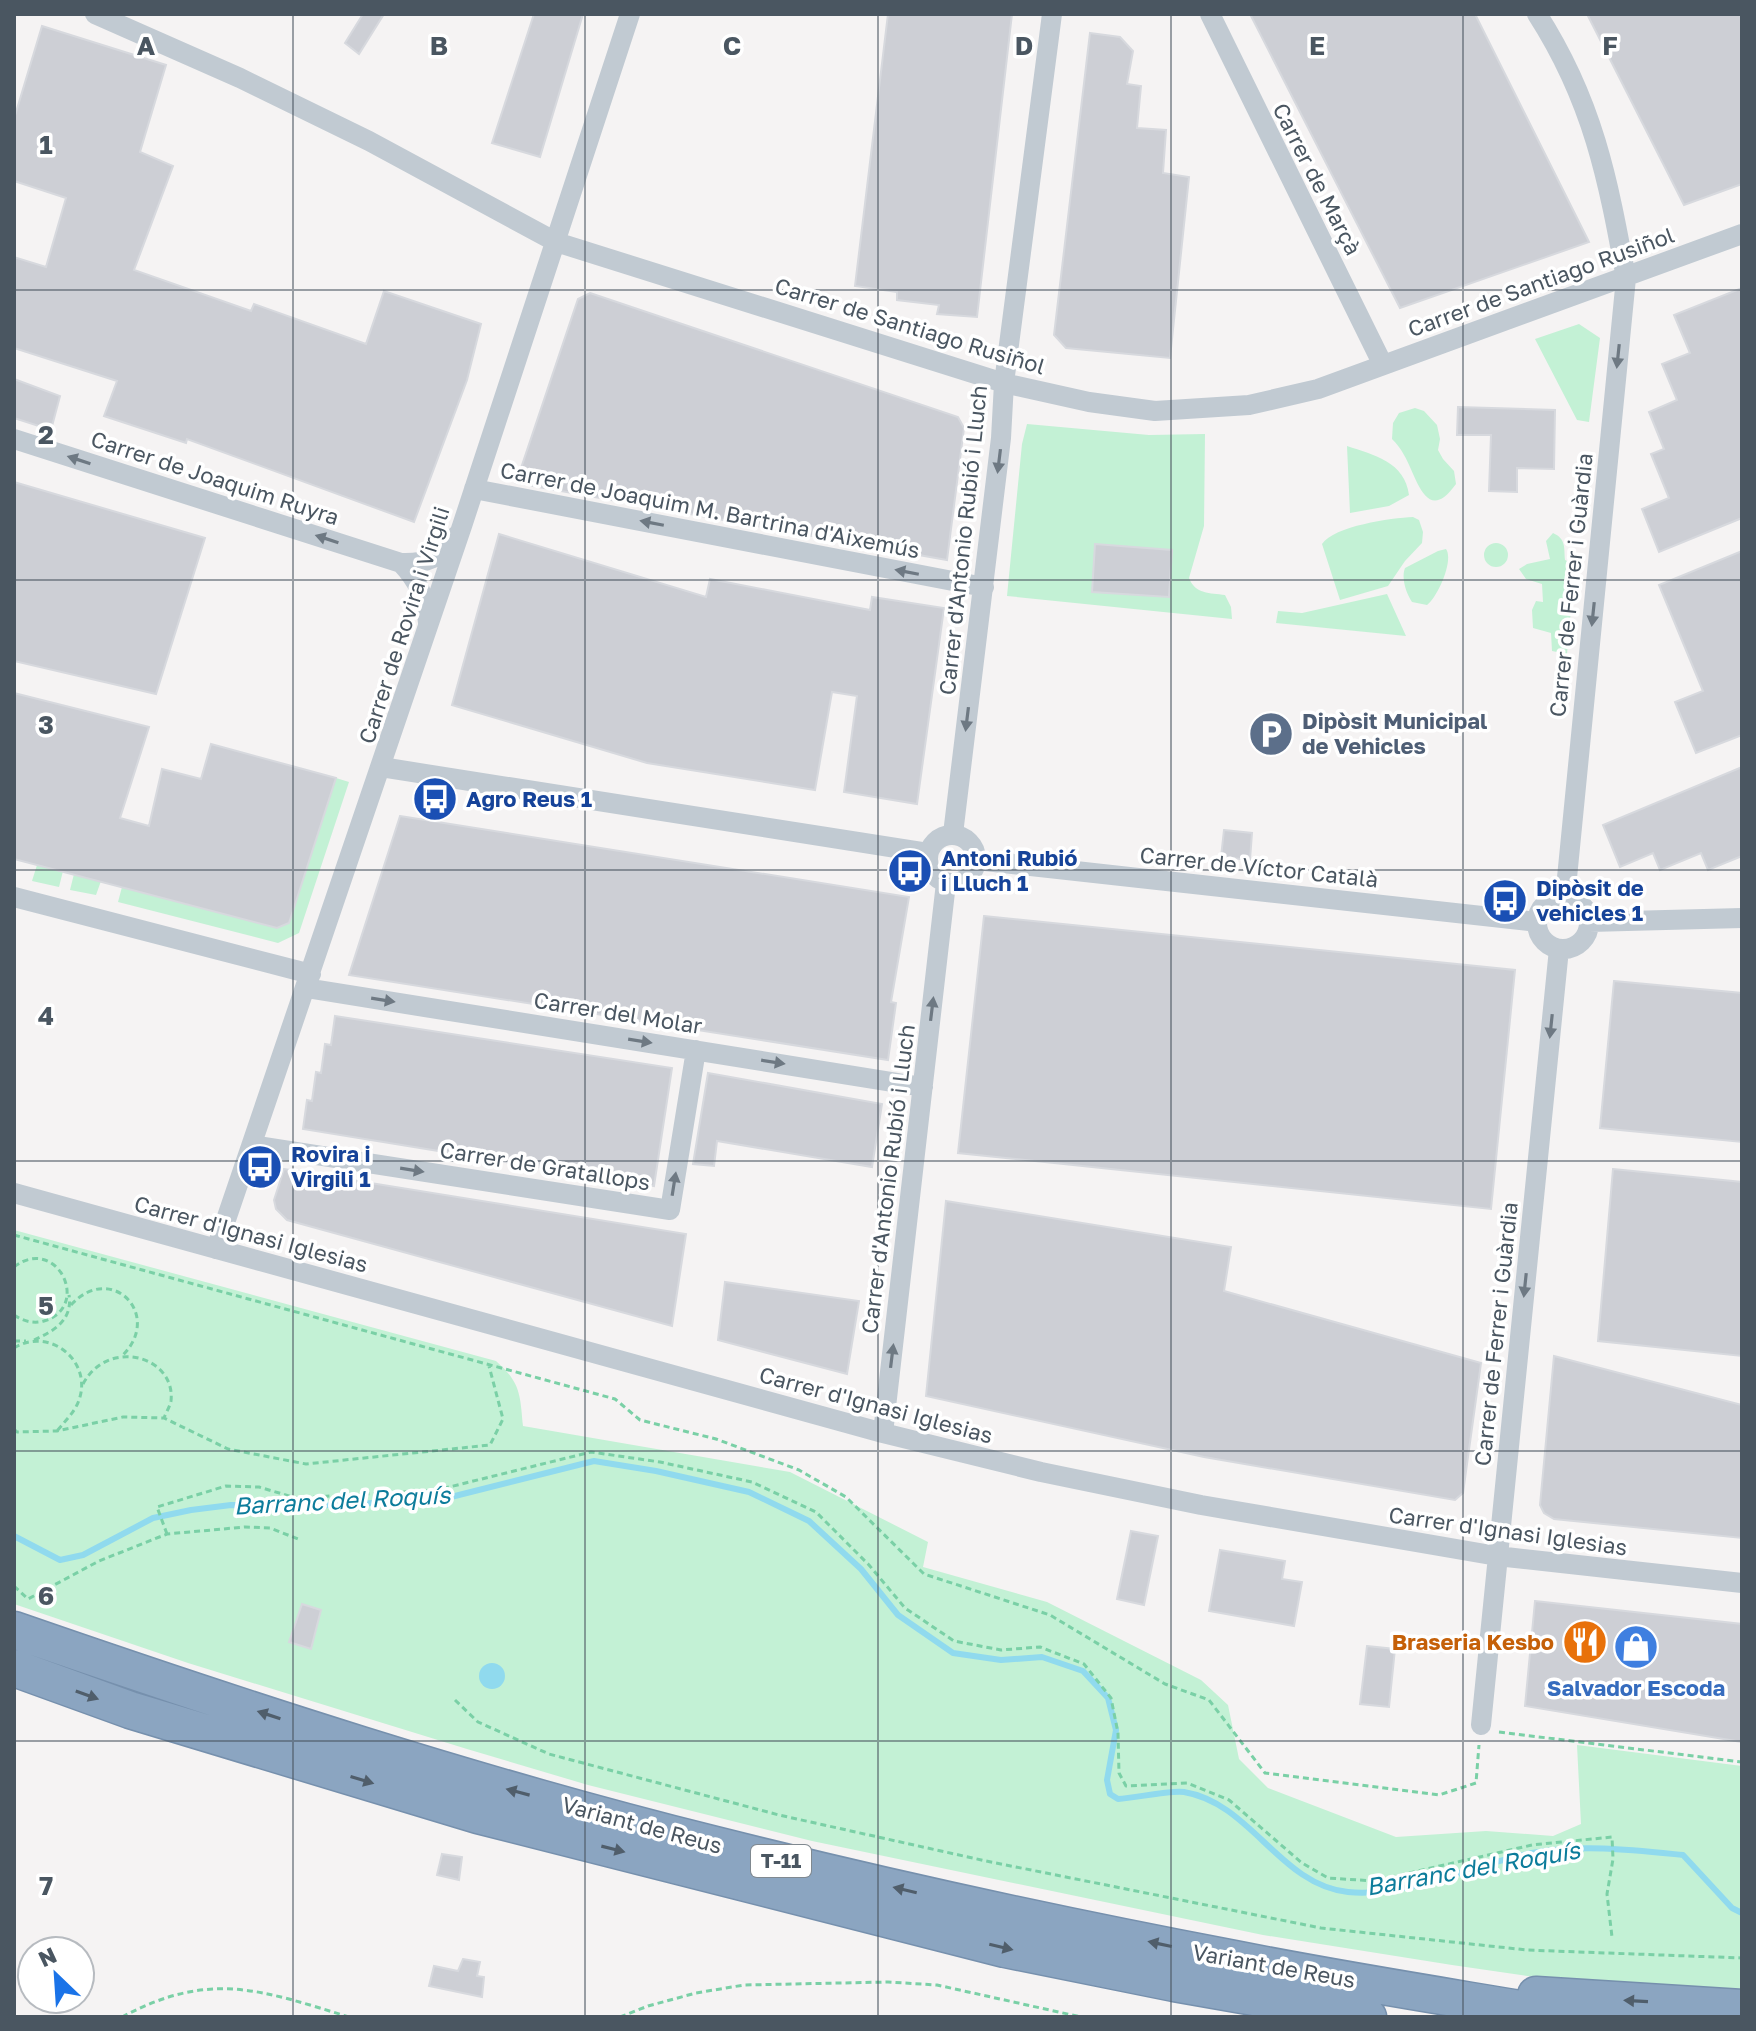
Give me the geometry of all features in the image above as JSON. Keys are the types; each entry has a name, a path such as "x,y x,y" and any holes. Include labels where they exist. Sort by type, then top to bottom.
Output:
{"highway":[{"name":"Variant de Reus","path":"14,1630 145,1676 480,1782 713,1845 948,1901 1235,1960 1567,2017"},
{"name":"Variant de Reus","path":"14,1668 130,1710 478,1815 1005,1949 1368,2017"},
{"path":"1235,1960 1441,1980 1540,1996 1742,2008"},
{"path":"1174,1983 1283,2017"}],"street":[{"name":"Carrer de Santiago Rusiñol","path":"95,14 240,78 369,141 556,242 1004,383 1089,402 1155,411 1249,405 1318,389 1742,234"},
{"name":"Carrer de Rovira i Virgili","path":"216,1249 462,526 630,14"},
{"name":"Carrer d'Antonio Rubió i Lluch","path":"953,834 1001,438 1004,383 1052,14"},
{"name":"Carrer de Marçà","path":"1210,14 1383,365"},
{"name":"Carrer de Ferrer i Guàrdia","path":"1537,14 1575,83 1591,121 1609,186 1626,278 1565,898"},
{"name":"Carrer de Joaquim Ruyra","path":"14,439 401,563"},
{"name":"Carrer de Joaquim M. Bartrina d'Aixemús","path":"474,489 984,587"},
{"path":"401,563 420,564 432,560 454,540 462,526"},
{"path":"401,563 414,576 421,590 428,627"},
{"path":"381,767 928,853"},
{"path":"953,834 970,842 976,860 973,871 965,879 946,883 931,872 928,853 935,840 953,834"},
{"name":"Carrer de Víctor Català","path":"976,860 1537,922"},
{"name":"Carrer d'Antonio Rubió i Lluch","path":"883,1433 946,883"},
{"name":"Carrer del Molar","path":"14,897 308,981 923,1087"},
{"path":"1565,898 1576,901 1584,908 1589,922 1587,933 1580,942 1571,948 1559,949 1543,940 1537,922 1547,903 1565,898"},
{"path":"1589,922 1742,918"},
{"name":"Carrer de Ferrer i Guàrdia","path":"1481,1725 1559,949"},
{"name":"Carrer de Gratallops","path":"252,1145 670,1210 696,1050"},
{"name":"Carrer d'Ignasi Iglesias","path":"14,1193 883,1433 1041,1472 1201,1505 1497,1556 1742,1583"}],"path":[{"path":"14,1235 615,1399 640,1420 716,1439 799,1470 846,1497 924,1574 1050,1615 1165,1684 1209,1700 1265,1773 1439,1795 1476,1783 1481,1725 1499,1732 1742,1762"},
{"path":"14,1267 26,1260 47,1261 63,1275 71,1305"},
{"path":"14,1315 28,1322 48,1320 64,1306 67,1285"},
{"path":"14,1348 55,1330 71,1305 86,1292 109,1288 129,1300 135,1309 137,1332 122,1356"},
{"path":"14,1341 47,1342 61,1348 73,1358 80,1371 82,1386 79,1401 57,1431"},
{"path":"82,1386 95,1367 108,1359 136,1357 150,1362 169,1386 171,1401 164,1418"},
{"path":"15,1429 57,1431 123,1417 164,1418 228,1449 306,1464 490,1445 503,1419 489,1366"},
{"path":"167,1534 157,1507 226,1486 259,1487 296,1498 437,1490 591,1452 675,1465 752,1482 816,1512 869,1565 905,1608 954,1641 1001,1650 1040,1647 1084,1664 1111,1698 1118,1733 1119,1773 1126,1786 1187,1783 1229,1800 1302,1863 1328,1878 1374,1881 1532,1845 1612,1837 1613,1859 1607,1894 1612,1937"},
{"path":"14,1586 28,1599 99,1561 167,1534 245,1527 270,1528 298,1539"},
{"path":"455,1700 478,1722 549,1754 779,1815 1001,1865 1321,1928 1527,1950 1742,1958"},
{"path":"620,2017 696,1993 744,1985 888,1982 937,1985 1081,2017"},
{"path":"122,2017 182,1993 222,1988 267,1992 349,2017"}],"green space":[{"path":"1579,324 1600,338 1589,422 1577,420 1535,339"},
{"path":"1415,408 1424,411 1437,425 1440,439 1438,450 1454,471 1456,484 1446,496 1437,500 1424,494 1403,453 1392,439 1393,423 1399,413"},
{"path":"1027,424 1149,435 1205,434 1204,526 1189,578 1199,590 1225,595 1232,619 1007,596 1022,444"},
{"path":"1347,446 1395,467 1409,495 1389,506 1350,513"},
{"path":"1413,517 1419,520 1423,532 1422,543 1388,586 1340,600 1322,544 1338,532 1350,528"},
{"path":"1553,533 1562,541 1565,560 1575,565 1567,654 1552,651 1551,633 1533,628 1532,610 1536,601 1543,602 1542,584 1526,579 1519,569 1550,559 1546,541"},
{"path":"1496,543 1507,550 1508,555 1501,566 1496,567 1485,560 1484,555 1491,544"},
{"path":"1446,549 1448,561 1436,594 1427,605 1412,602 1405,585 1405,568"},
{"path":"1387,594 1406,636 1276,623 1278,611 1302,613"},
{"path":"336,778 349,782 299,933 278,943 118,902 122,887 277,928 289,923"},
{"path":"37,865 63,871 59,887 32,881"},
{"path":"74,874 101,881 96,895 70,890"},
{"path":"14,1230 496,1361 518,1390 523,1426 790,1472 928,1542 923,1567 1047,1602 1201,1680 1228,1705 1239,1759 1268,1788 1396,1837 1486,1831 1553,1836 1581,1824 1577,1745 1742,1766 1742,1991 1562,1981 1263,1935 812,1841 588,1785 188,1663 14,1604"}],"water":[{"path":"492,1663 501,1667 505,1676 501,1685 492,1689 483,1685 479,1676 483,1667"}],"building":[{"path":"363,14 384,14 359,54 345,43"},
{"path":"534,14 583,14 540,157 492,143"},
{"path":"888,14 1012,14 977,317 937,314 939,305 897,300 897,292 855,286"},
{"path":"1250,14 1475,14 1589,242 1400,308"},
{"path":"1587,14 1742,14 1742,184 1684,205"},
{"path":"42,26 166,65 140,152 173,166 134,270 251,311 254,304 366,344 384,291 481,324 467,380 414,522 187,439 186,443 104,416 117,381 14,348 14,257 46,267 66,198 14,181 14,119"},
{"path":"1090,33 1120,37 1133,51 1127,84 1141,86 1137,128 1166,130 1163,173 1189,177 1170,358 1066,348 1054,335"},
{"path":"1742,288 1742,518 1659,552 1642,509 1669,498 1651,454 1664,449 1649,412 1677,400 1662,364 1690,353 1674,315"},
{"path":"590,293 958,417 964,428 947,560 516,483 578,299"},
{"path":"14,379 60,396 51,430 14,418"},
{"path":"1458,407 1555,410 1554,469 1517,468 1517,492 1489,491 1491,435 1457,435"},
{"path":"14,482 205,538 156,694 14,661"},
{"path":"499,534 706,597 710,579 870,610 872,597 944,608 917,804 844,792 857,696 832,692 815,790 647,763 452,705"},
{"path":"1095,544 1172,550 1169,597 1092,592"},
{"path":"1742,551 1742,735 1696,753 1675,702 1703,691 1659,585"},
{"path":"14,693 149,727 120,818 149,826 162,769 201,779 211,744 336,778 289,923 277,928 14,859"},
{"path":"1742,767 1742,856 1708,870 1701,853 1660,870 1653,853 1620,867 1603,825"},
{"path":"400,816 909,897 891,1002 896,1003 888,1060 349,975"},
{"path":"1224,830 1252,833 1250,860 1221,857"},
{"path":"984,916 1515,970 1491,1209 958,1153"},
{"path":"1614,981 1742,993 1742,1142 1600,1128"},
{"path":"335,1016 672,1068 654,1186 303,1129 307,1100 312,1101 316,1072 321,1073 325,1044 331,1045"},
{"path":"708,1073 882,1104 872,1167 717,1141 714,1166 693,1164"},
{"path":"284,1169 686,1234 672,1326 287,1220 276,1209 274,1200"},
{"path":"1613,1169 1742,1182 1742,1356 1598,1341"},
{"path":"946,1201 1231,1247 1224,1291 1481,1363 1463,1493 1455,1500 1204,1457 926,1396"},
{"path":"725,1282 859,1301 847,1374 718,1340"},
{"path":"1554,1356 1742,1405 1742,1538 1554,1519 1544,1513 1540,1505"},
{"path":"1131,1531 1158,1536 1144,1605 1117,1599"},
{"path":"1220,1550 1285,1561 1282,1579 1302,1582 1294,1626 1209,1611"},
{"path":"1535,1601 1742,1624 1742,1742 1525,1706"},
{"path":"302,1604 321,1610 311,1649 289,1642"},
{"path":"1367,1646 1395,1649 1389,1707 1360,1704"},
{"path":"442,1854 462,1857 459,1880 437,1875"},
{"path":"463,1959 480,1962 477,1976 484,1977 482,1997 429,1986 434,1966 458,1971"}],"waterway":[{"name":"Barranc del Roquís","path":"14,1536 60,1560 83,1555 153,1518 191,1510 231,1505 308,1506 439,1500 594,1461 656,1471 749,1492 809,1521 861,1569 898,1615 953,1653 1001,1660 1042,1657 1083,1671 1108,1698 1116,1730 1107,1780 1110,1794 1118,1799 1184,1792 1207,1799 1228,1811 1303,1875 1324,1886 1348,1892 1393,1890 1532,1853 1589,1848 1626,1850 1683,1855 1732,1908 1742,1913"}],"place":[{"name":"Dipòsit Municipal de Vehicles","path":"1271,734"},
{"name":"Agro Reus 1","path":"435,799"},
{"name":"Antoni Rubió i Lluch 1","path":"910,871"},
{"name":"Dipòsit de vehicles 1","path":"1505,901"},
{"name":"Rovira i Virgili 1","path":"260,1167"},
{"name":"Braseria Kesbo","path":"1585,1642"},
{"name":"Salvador Escoda","path":"1636,1647"}]}
